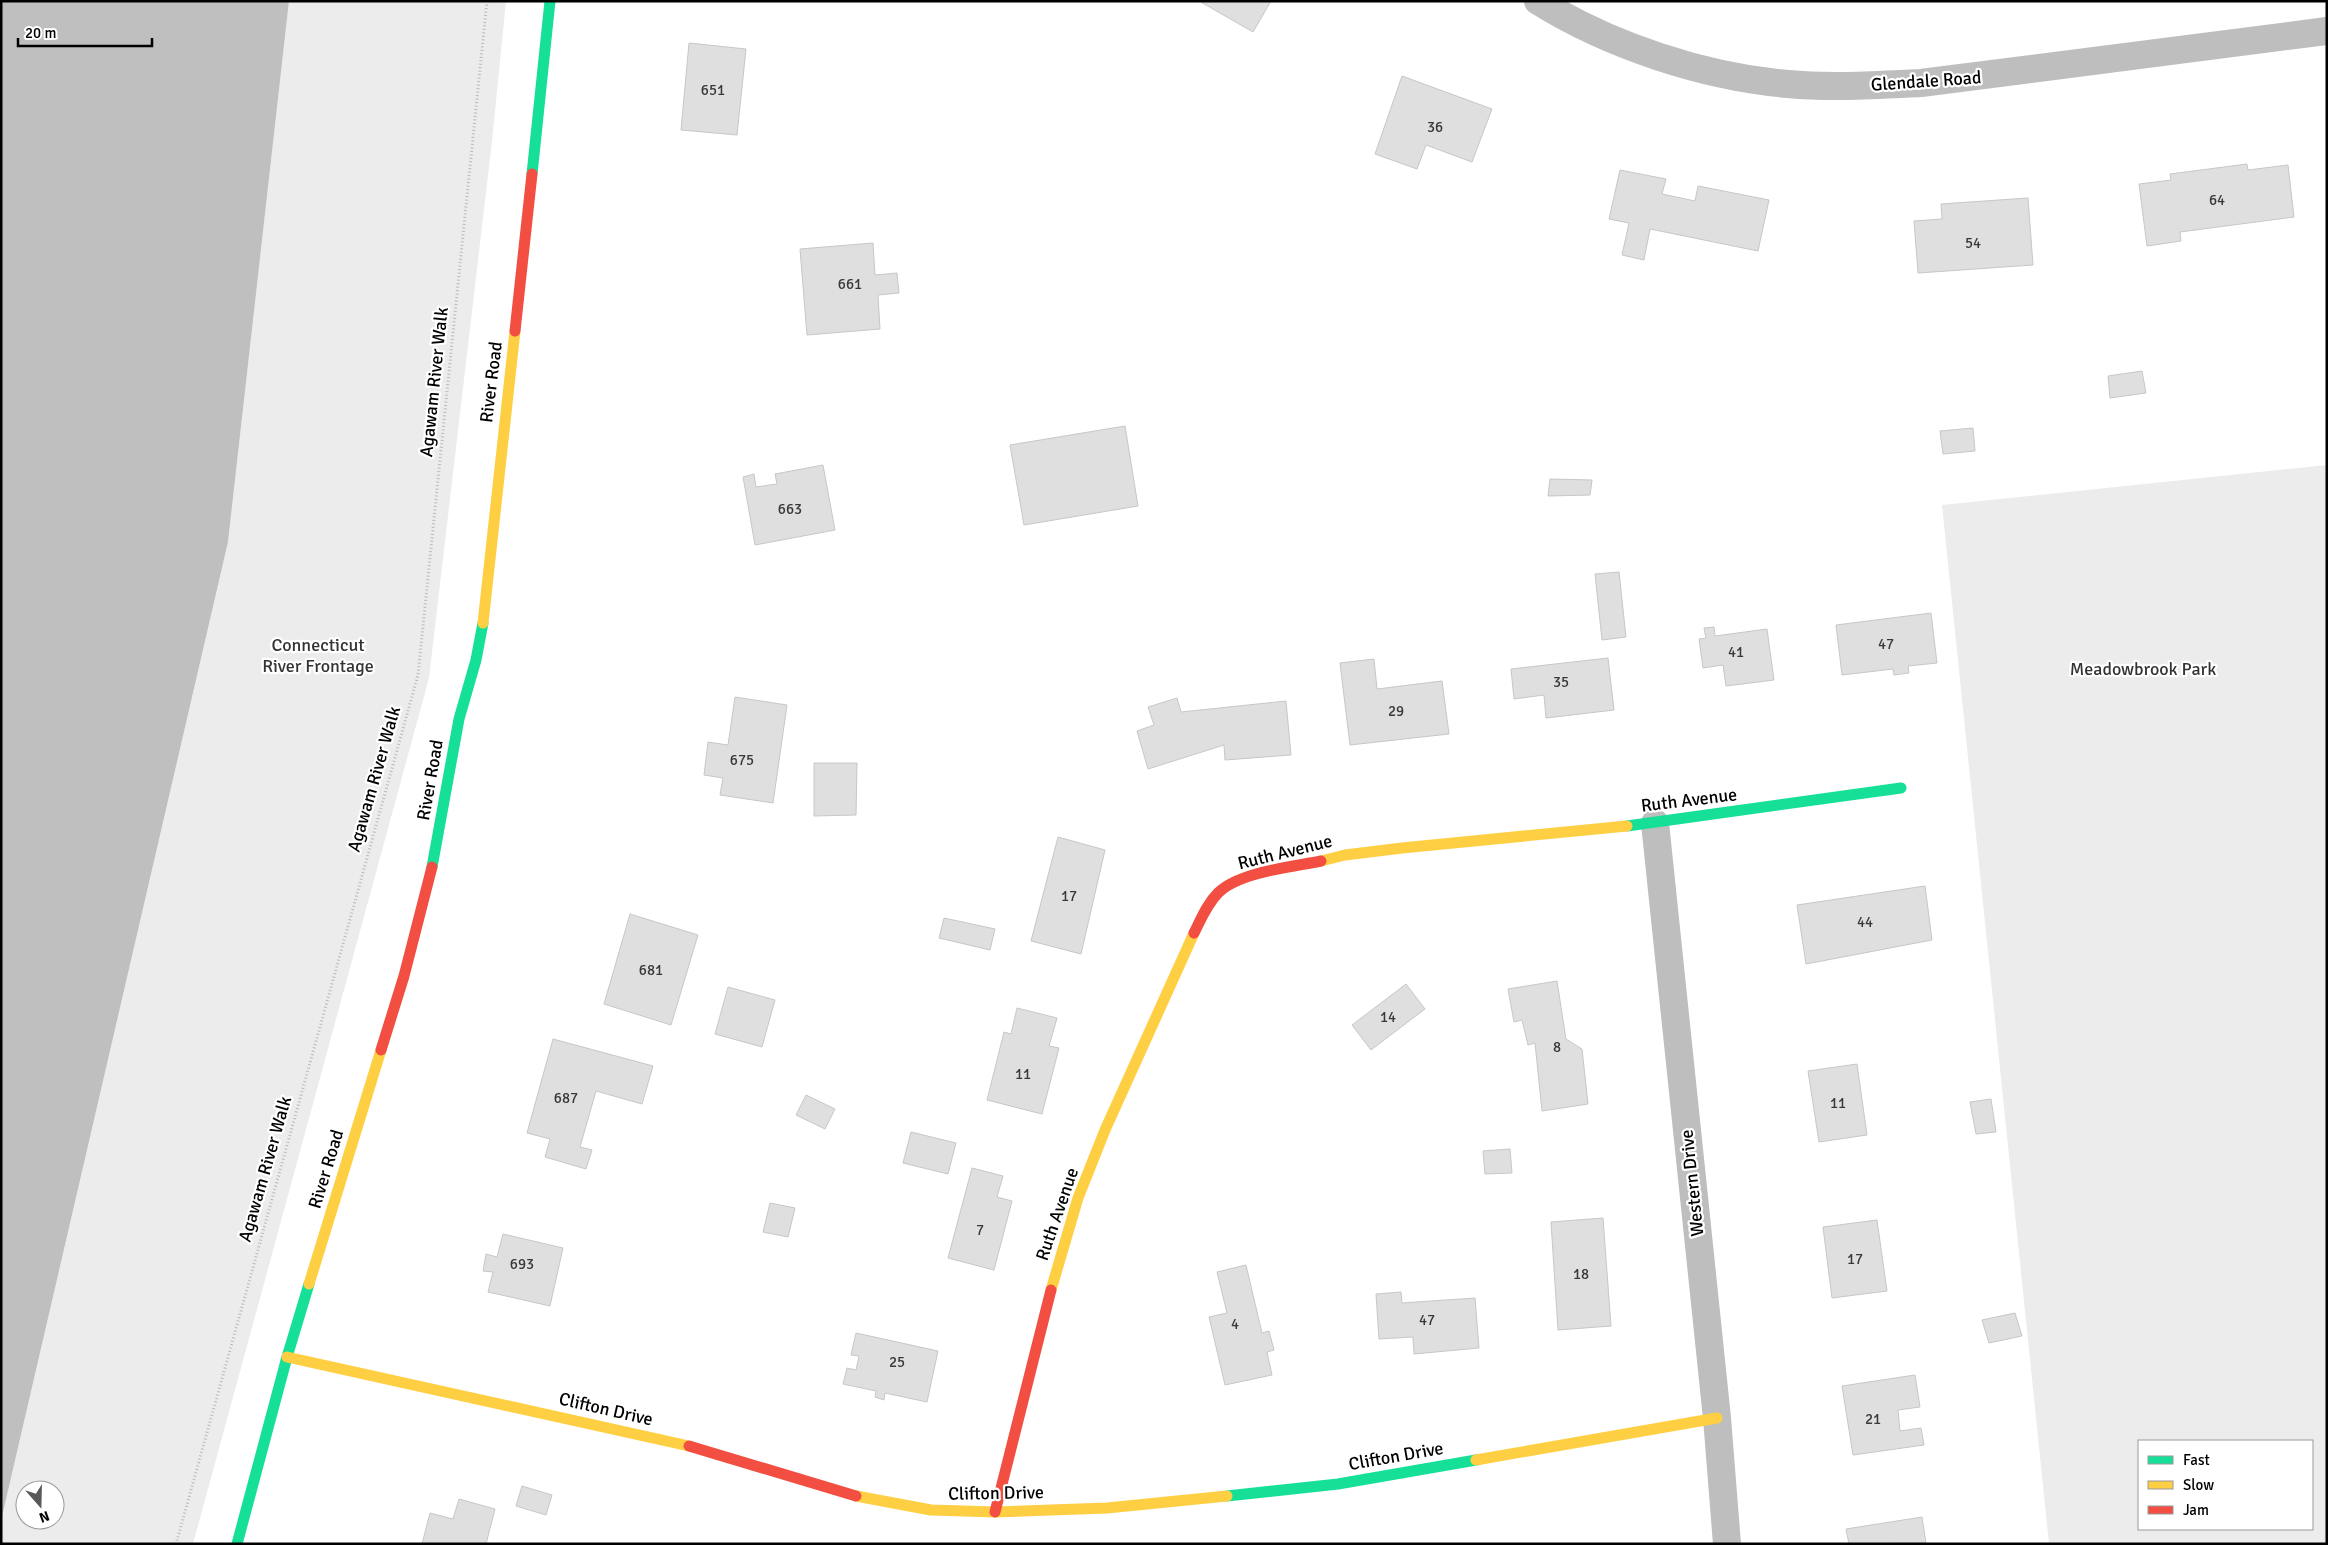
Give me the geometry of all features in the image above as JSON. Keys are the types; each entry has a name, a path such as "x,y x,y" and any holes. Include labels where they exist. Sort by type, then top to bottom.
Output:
{"street":[{"name":"River Road","path":"237,1544 287,1357 404,976 428,887 459,719 476,660 485,611 499,461 550,1"},
{"name":"Glendale Road","path":"1538,1 1603,34 1663,58 1725,75 1788,84 1855,86 1921,83 2327,30"},
{"name":"Ruth Avenue","path":"995,1512 1046,1302 1078,1198 1105,1130 1185,949 1211,901 1220,891 1241,879 1345,856 1402,848 1655,823 1901,788"},
{"name":"Western Drive","path":"1655,823 1717,1418 1727,1544"},
{"name":"Clifton Drive","path":"287,1357 683,1444 848,1495 931,1510 995,1512 1147,1505 1338,1484 1717,1418"}],"path":[{"name":"Agawam River Walk","path":"176,1544 418,675 487,1"}],"green space":[{"name":"Connecticut River Frontage","path":"289,1 506,1 492,141 429,678 193,1544 1,1544 1,1521 228,542"},
{"name":"Meadowbrook Park","path":"2327,465 2327,1544 2049,1544 1942,505"}],"shaded area":[{"path":"1,1 289,1 228,542 1,1521"}],"building":[{"path":"1199,1 1271,1 1253,32"},
{"path":"689,43 746,49 737,135 681,130"},
{"path":"1402,76 1492,109 1472,162 1426,145 1417,169 1375,154"},
{"path":"2247,164 2248,170 2288,165 2294,217 2180,232 2181,241 2147,246 2139,184 2171,180 2170,174"},
{"path":"1620,170 1666,179 1662,194 1695,201 1698,186 1769,200 1758,251 1650,229 1644,260 1622,255 1629,223 1609,219"},
{"path":"2028,198 2033,265 1918,273 1914,221 1942,219 1941,204"},
{"path":"873,243 875,275 897,273 899,293 878,295 880,329 807,335 800,249"},
{"path":"2142,371 2146,393 2110,398 2108,376"},
{"path":"1125,426 1138,506 1024,525 1010,445"},
{"path":"1973,428 1975,451 1943,454 1940,431"},
{"path":"823,465 835,530 755,545 743,477 754,474 756,487 777,484 775,474"},
{"path":"1550,479 1592,480 1590,495 1548,496"},
{"path":"1619,572 1626,637 1602,640 1595,574"},
{"path":"1931,613 1937,663 1908,666 1909,673 1894,675 1893,669 1842,675 1836,625"},
{"path":"1714,627 1715,636 1767,629 1774,680 1726,686 1723,665 1703,668 1699,639 1706,638 1704,628"},
{"path":"1608,658 1614,710 1546,718 1544,695 1514,699 1511,669"},
{"path":"1374,659 1377,689 1442,681 1449,734 1350,745 1340,663"},
{"path":"735,697 787,705 773,803 720,795 723,778 704,775 708,742 728,745"},
{"path":"1177,698 1181,712 1286,701 1291,755 1225,760 1224,745 1148,769 1137,731 1154,725 1148,707"},
{"path":"814,763 857,763 856,815 814,816"},
{"path":"1058,837 1105,850 1081,954 1031,941"},
{"path":"1925,886 1932,940 1806,964 1797,905"},
{"path":"630,914 698,935 671,1025 604,1004"},
{"path":"944,918 995,929 990,950 939,938"},
{"path":"1557,981 1566,1039 1582,1049 1588,1104 1542,1111 1535,1043 1528,1045 1522,1020 1514,1022 1508,989"},
{"path":"1406,984 1425,1009 1371,1050 1352,1025"},
{"path":"728,987 775,1000 762,1047 715,1034"},
{"path":"1017,1008 1057,1018 1049,1046 1059,1048 1042,1114 987,1100 1004,1032 1011,1034"},
{"path":"553,1039 653,1066 642,1104 596,1091 580,1147 592,1150 586,1169 545,1157 550,1139 527,1133"},
{"path":"1857,1064 1867,1135 1819,1142 1808,1071"},
{"path":"806,1095 835,1109 825,1129 796,1115"},
{"path":"1991,1099 1996,1132 1976,1134 1970,1102"},
{"path":"911,1132 956,1143 948,1174 903,1163"},
{"path":"1510,1149 1512,1173 1485,1174 1483,1151"},
{"path":"972,1168 1003,1176 997,1197 1012,1201 994,1270 948,1258"},
{"path":"770,1203 795,1208 788,1237 763,1232"},
{"path":"1603,1218 1611,1326 1558,1330 1551,1222"},
{"path":"1877,1220 1887,1291 1832,1298 1823,1227"},
{"path":"503,1234 563,1248 550,1306 488,1292 493,1272 483,1271 486,1254 497,1257"},
{"path":"1246,1265 1262,1333 1269,1331 1274,1350 1267,1352 1272,1375 1225,1385 1209,1317 1227,1313 1217,1272"},
{"path":"1401,1292 1402,1303 1475,1298 1479,1348 1414,1354 1413,1337 1379,1339 1376,1294"},
{"path":"2015,1313 2022,1336 1989,1343 1982,1320"},
{"path":"856,1333 938,1351 927,1402 885,1393 884,1400 875,1397 876,1391 843,1384 847,1368 856,1370 859,1356 851,1355"},
{"path":"1915,1375 1920,1407 1898,1410 1900,1431 1921,1428 1924,1445 1853,1455 1842,1386"},
{"path":"522,1486 552,1495 546,1515 516,1506"},
{"path":"459,1499 495,1509 486,1544 422,1544 430,1513 453,1519"},
{"path":"1922,1517 1926,1543 1849,1544 1846,1529"}],"traffic: fast":[{"path":"532,174 550,1"},
{"path":"432,867 459,719 476,660 483,623"},
{"path":"1627,826 1901,788"},
{"path":"237,1544 287,1357 309,1284"},
{"path":"1227,1496 1338,1484 1476,1460"}],"traffic: slow":[{"path":"483,623 515,331"},
{"path":"1321,861 1345,855 1402,848 1627,826"},
{"path":"1051,1290 1078,1198 1105,1130 1194,933"},
{"path":"309,1284 381,1050"},
{"path":"287,1357 689,1446"},
{"path":"1476,1460 1717,1418"},
{"path":"856,1496 931,1510 995,1512 1107,1508 1227,1496"}],"traffic: jam":[{"path":"515,331 532,174"},
{"path":"1194,933 1211,902 1227,886 1266,871 1321,861"},
{"path":"381,1050 404,976 432,867"},
{"path":"995,1512 1051,1290"},
{"path":"689,1446 856,1496"}]}
